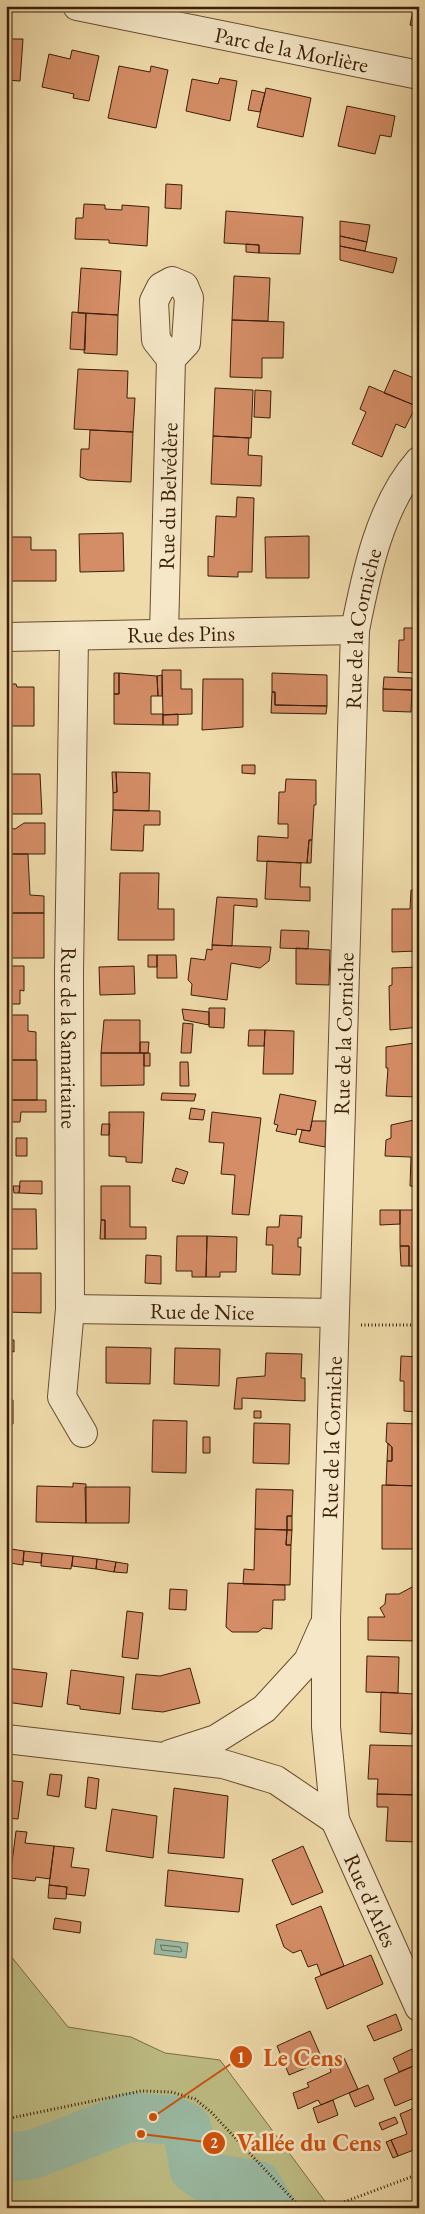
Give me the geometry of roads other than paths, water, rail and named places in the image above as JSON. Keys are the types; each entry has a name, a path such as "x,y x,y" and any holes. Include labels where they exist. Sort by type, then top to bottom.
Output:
{"street":[{"name":"Parc de la Morlière","path":"77,6 419,75"},
{"name":"Rue du Belvédère","path":"164,634 170,359"},
{"name":"Rue de la Corniche","path":"335,1820 326,1727 326,1619 355,630 366,571 384,520 410,471 419,461"},
{"name":"Rue des Pins","path":"6,637 355,630"},
{"name":"Rue de la Samaritaine","path":"74,637 69,973 70,1309 62,1397 83,1433"},
{"name":"Rue de Nice","path":"70,1309 334,1313"},
{"name":"Rue de la Corniche","path":"159,1757 216,1739 264,1709 308,1661 326,1619"},
{"name":"Rue de la Corniche","path":"6,1740 223,1764 276,1780 335,1820"},
{"name":"Rue d'Arles","path":"335,1820 419,2006"}],"water":[{"path":"156,1939 188,1943 186,1958 154,1954"}],"waterway":[{"path":"6,2158 34,2154 130,2117 171,2120 187,2128 194,2169 205,2177 257,2185 271,2208"}],"place":[{"name":"Le Cens","path":"153,2117"},
{"name":"Vallée du Cens","path":"141,2134"}]}
